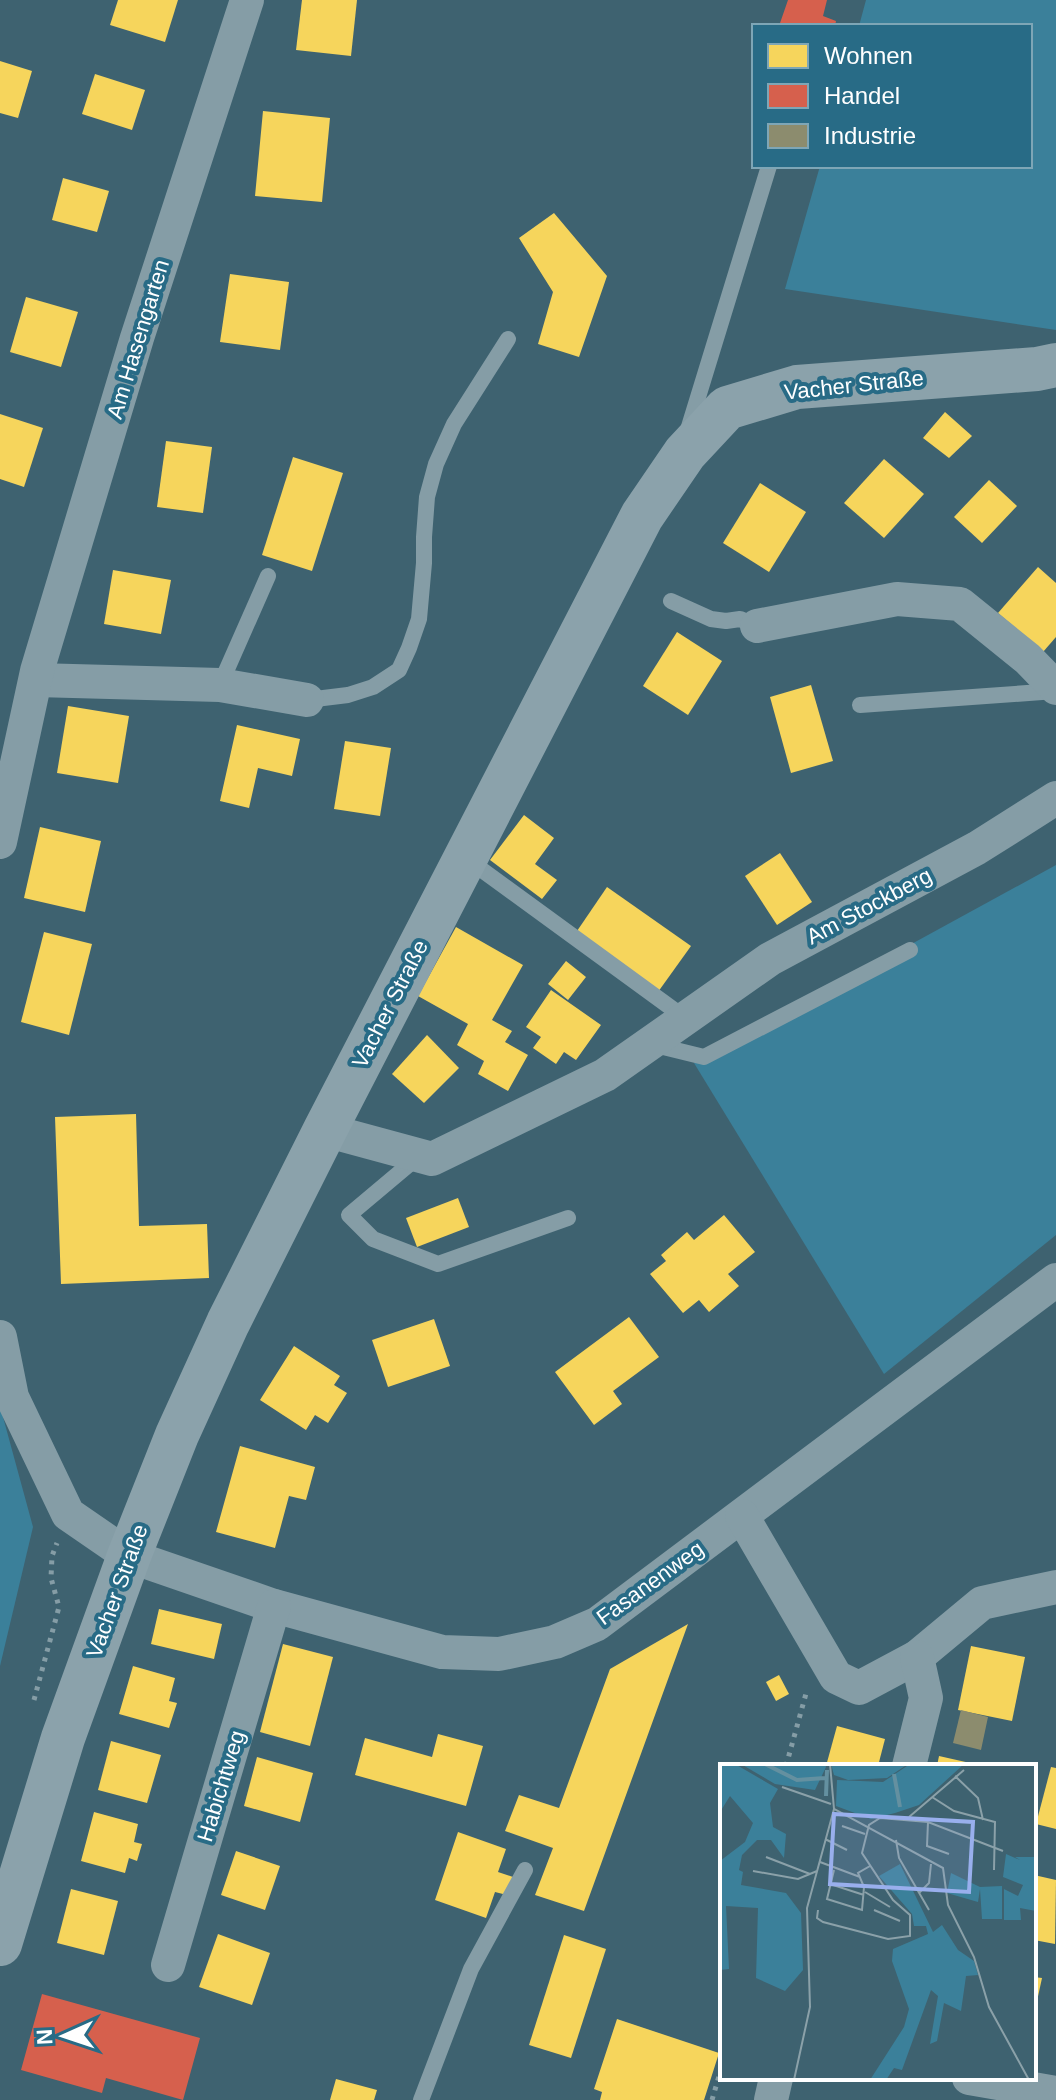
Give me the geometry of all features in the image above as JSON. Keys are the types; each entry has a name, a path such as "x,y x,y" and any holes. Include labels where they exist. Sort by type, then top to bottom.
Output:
{"main road":[{"name":"Vacher Straße","path":"0,1944 63,1738 177,1435 325,1130 642,516 685,453 727,408 797,387 1056,365"}],"street":[{"name":"Am Hasengarten","path":"0,842 36,680 137,338 247,0"},
{"path":"757,626 897,599 960,604 1028,659 1056,690"},
{"path":"36,680 220,685 307,700"},
{"name":"Am Stockberg","path":"325,1130 432,1159 605,1075 770,959 977,848 1056,798"},
{"name":"Fasanenweg","path":"129,1556 274,1606 442,1652 499,1654 555,1642 597,1624 1056,1280"},
{"path":"0,1337 12,1397 68,1514 129,1556"},
{"path":"742,1516 831,1671 836,1677 859,1688 917,1657 982,1603 1056,1587"},
{"name":"Habichtweg","path":"168,1965 274,1606"},
{"path":"910,1764 926,1698 917,1657"},
{"path":"771,2100 776,2080"},
{"path":"981,2080 1056,2093"}],"lane":[{"path":"677,465 768,168"},
{"path":"307,700 348,695 373,687 399,670 419,619 427,497 436,464 454,424 508,339"},
{"path":"220,685 268,576"},
{"path":"671,601 711,619 740,619 757,626"},
{"path":"860,705 1056,690"},
{"path":"465,858 685,1018"},
{"path":"650,1043 704,1057 910,950"},
{"name":"Am Stockberg","path":"419,1156 349,1215 373,1239 438,1264 568,1218"},
{"path":"421,2100 464,1984 525,1870"}],"path":[{"path":"31,1708 59,1607 51,1578 52,1556 68,1514"},
{"path":"787,1764 808,1685 831,1671"},
{"path":"712,2100 720,2073"}],"shaded area":[{"path":"866,0 1056,0 1056,330 785,289 819,168 1032,168 1032,24 860,24"},
{"path":"1056,865 1056,1235 884,1374 694,1063"},
{"path":"0,1406 33,1527 0,1666"}],"building: Wohnen":[{"path":"118,0 178,0 165,42 110,25"},
{"path":"302,0 357,0 351,56 296,50"},
{"path":"0,61 32,71 18,118 0,113"},
{"path":"95,74 145,90 132,130 82,114"},
{"path":"263,111 330,118 322,202 255,196"},
{"path":"63,178 109,191 97,232 52,220"},
{"path":"554,213 607,276 579,357 538,344 553,292 519,238"},
{"path":"230,274 289,282 280,350 220,342"},
{"path":"26,297 78,312 61,367 10,352"},
{"path":"945,412 972,436 949,458 923,438"},
{"path":"0,414 43,428 24,487 0,479"},
{"path":"166,441 212,447 203,513 157,507"},
{"path":"293,457 343,473 312,571 262,555"},
{"path":"884,459 924,494 884,538 844,503"},
{"path":"989,480 1017,506 982,543 954,517"},
{"path":"760,483 806,512 769,572 723,543"},
{"path":"1038,567 1056,583 1056,637 1043,652 998,613"},
{"path":"113,570 171,580 161,634 104,624"},
{"path":"677,632 722,661 688,715 643,686"},
{"path":"811,685 833,761 791,773 770,697"},
{"path":"68,706 129,716 118,783 57,773"},
{"path":"237,725 300,739 292,776 258,768 249,808 220,801"},
{"path":"345,741 391,748 380,816 334,809"},
{"path":"524,815 554,838 535,864 557,880 542,899 490,860"},
{"path":"40,827 101,841 85,912 24,898"},
{"path":"780,853 812,902 777,925 745,876"},
{"path":"607,887 691,946 658,992 575,934"},
{"path":"456,927 523,965 492,1020 512,1031 505,1042 528,1055 508,1091 478,1074 484,1061 457,1045 468,1024 418,996"},
{"path":"44,932 92,944 69,1035 21,1022"},
{"path":"566,961 586,977 568,1000 548,984"},
{"path":"551,990 601,1025 576,1060 564,1052 556,1064 533,1048 541,1037 526,1027"},
{"path":"427,1035 459,1068 424,1103 392,1074"},
{"path":"136,1114 139,1226 207,1224 209,1278 61,1284 55,1117"},
{"path":"458,1198 469,1227 417,1247 406,1218"},
{"path":"724,1215 755,1252 728,1274 739,1286 709,1312 699,1300 683,1313 650,1274 666,1261 661,1255 687,1232 694,1240"},
{"path":"629,1317 659,1357 613,1391 622,1404 594,1425 555,1372"},
{"path":"434,1319 450,1366 388,1387 372,1340"},
{"path":"294,1346 340,1376 334,1385 347,1393 328,1423 315,1415 306,1430 260,1400"},
{"path":"240,1446 315,1467 306,1500 289,1496 275,1548 216,1532"},
{"path":"159,1609 222,1624 214,1659 151,1644"},
{"path":"688,1624 584,1911 535,1895 553,1848 505,1831 519,1795 559,1808 610,1669"},
{"path":"283,1644 333,1657 310,1746 260,1732"},
{"path":"971,1646 1025,1657 1012,1721 958,1710"},
{"path":"133,1666 175,1678 169,1701 177,1703 169,1728 119,1714"},
{"path":"779,1675 789,1694 776,1701 766,1682"},
{"path":"837,1726 885,1739 879,1764 827,1764"},
{"path":"438,1734 483,1746 466,1806 355,1775 365,1738 432,1757"},
{"path":"111,1741 161,1755 147,1803 98,1790"},
{"path":"939,1756 975,1764 937,1764"},
{"path":"257,1757 313,1773 300,1822 244,1806"},
{"path":"1051,1767 1056,1768 1056,1829 1036,1824"},
{"path":"94,1812 138,1824 134,1842 142,1844 137,1861 129,1858 125,1873 81,1861"},
{"path":"458,1832 506,1849 498,1872 513,1877 507,1895 495,1892 486,1918 435,1900"},
{"path":"236,1851 280,1866 265,1910 221,1895"},
{"path":"1036,1875 1056,1880 1055,1944 1036,1940"},
{"path":"71,1889 118,1901 104,1955 57,1943"},
{"path":"218,1934 270,1953 252,2005 199,1987"},
{"path":"564,1935 606,1949 571,2058 529,2045"},
{"path":"1036,1977 1042,1978 1036,2005"},
{"path":"617,2019 719,2053 704,2100 600,2100 602,2092 594,2089"},
{"path":"336,2079 377,2090 374,2100 330,2100"}],"building: Handel":[{"path":"788,0 827,0 823,16 836,21 835,24 780,24"},
{"path":"42,1994 200,2038 183,2100 106,2078 102,2093 21,2070"}],"building: Industrie":[{"path":"961,1710 988,1717 981,1750 953,1743"}]}
